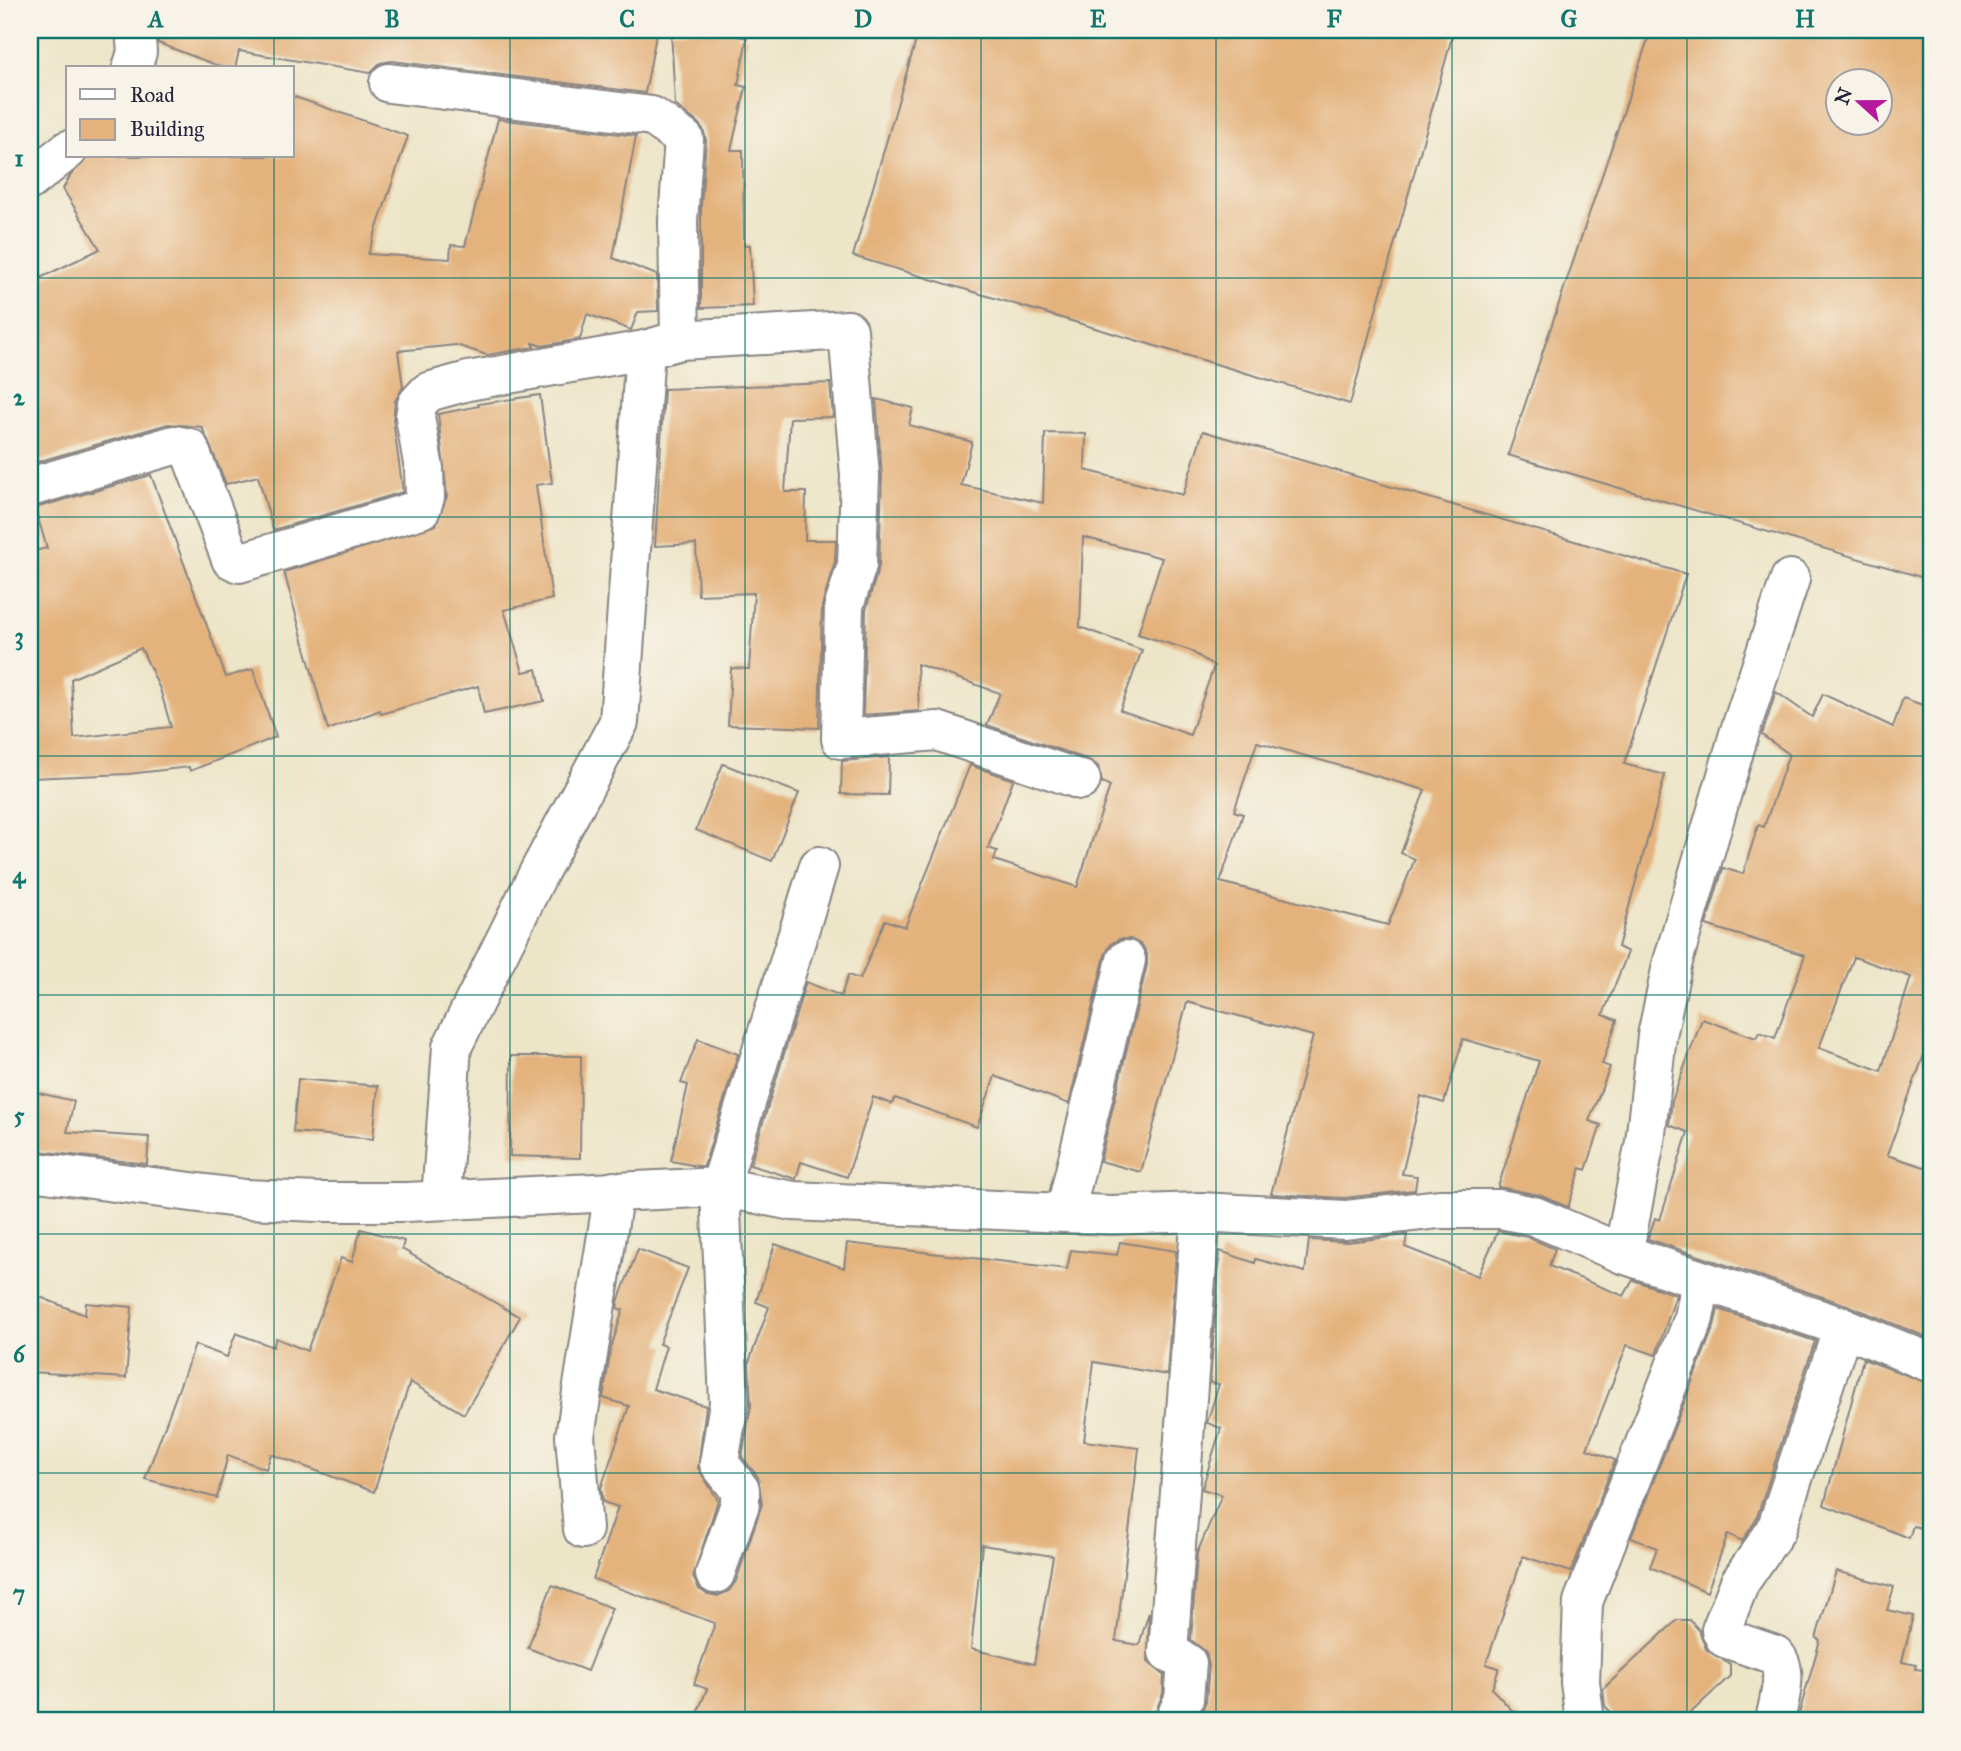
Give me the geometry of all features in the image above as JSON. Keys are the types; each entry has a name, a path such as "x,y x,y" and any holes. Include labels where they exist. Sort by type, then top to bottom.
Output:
{"street":[{"path":"133,66 137,52 135,30"},
{"path":"389,83 652,116 684,139 678,220 619,722 538,874 452,1047 441,1199"},
{"path":"30,180 66,152"},
{"path":"30,487 174,445 189,448 231,559 239,563 421,509 425,497 424,469 415,417 417,404 428,393 468,382 662,345 848,330 860,477 857,565 844,606 841,739 937,731 1081,780"},
{"path":"1623,1254 1645,1142 1657,1036 1672,965 1739,734 1790,579"},
{"path":"715,1574 740,1504 740,1490 719,1463 729,1403 720,1187 819,866"},
{"path":"1065,1213 1126,960"},
{"path":"30,1171 245,1199 381,1202 720,1187 793,1201 1065,1213 1201,1212 1345,1220 1439,1209 1500,1209 1534,1216 1623,1254 1843,1327 1931,1363"},
{"path":"583,1529 575,1436 614,1191"},
{"path":"1174,1721 1184,1699 1187,1662 1168,1651 1201,1212"},
{"path":"1585,1721 1580,1682 1583,1602 1694,1318 1701,1282"},
{"path":"1775,1721 1782,1677 1780,1660 1775,1655 1725,1638 1721,1630 1740,1582 1776,1530 1843,1327"}],"building":[{"path":"157,30 657,30 645,93 392,61 380,63 370,73 239,51 235,66 219,66 158,43"},
{"path":"671,30 739,30 738,36 747,38 738,85 746,87 731,150 743,150 744,245 750,245 753,306 701,308 701,206 706,140 703,129 697,122 675,105"},
{"path":"919,30 1454,30 1350,404 853,256"},
{"path":"1651,30 1931,30 1931,580 1508,455"},
{"path":"294,97 408,136 368,254 450,259 451,245 465,246 498,119 636,136 613,258 657,275 658,311 638,312 631,330 587,314 580,339 542,346 533,343 534,347 487,355 456,345 398,351 403,387 395,401 393,420 403,492 273,530 258,476 226,484 202,427 168,424 30,464 30,283 100,249 63,189 70,176 87,158 294,158"},
{"path":"830,383 833,417 790,418 785,492 806,492 805,540 836,540 835,561 822,606 819,728 728,725 731,668 749,669 754,593 698,595 696,544 655,546 664,389"},
{"path":"540,395 552,483 536,485 552,599 504,610 523,672 537,669 544,701 484,714 478,686 381,714 380,710 328,730 284,572 436,525 447,496 438,414 479,406 478,404"},
{"path":"876,399 913,408 909,425 972,442 961,485 1043,503 1045,433 1086,434 1085,470 1183,495 1203,431 1686,574 1624,764 1665,775 1618,947 1628,952 1603,1015 1617,1020 1602,1064 1610,1067 1589,1121 1601,1125 1586,1170 1581,1168 1568,1207 1539,1195 1498,1187 1539,1061 1463,1039 1444,1103 1421,1096 1402,1174 1417,1176 1415,1190 1344,1198 1271,1194 1313,1036 1187,1002 1141,1172 1100,1161 1147,965 1147,954 1142,945 1130,939 1119,939 1111,944 1105,955 1069,1104 995,1076 977,1127 895,1098 892,1104 873,1097 847,1177 801,1162 796,1179 750,1165 806,982 841,996 848,975 860,979 885,920 905,927 970,765 1013,780 988,848 997,851 994,860 1077,887 1110,786 1102,782 1098,766 1089,760 987,725 1000,693 917,664 919,711 863,715 866,610 879,566 882,477","holes":["1083,537 1162,558 1138,634 1189,650 1214,666 1190,735 1120,710 1142,650 1080,627","1257,742 1425,790 1401,853 1415,859 1388,925 1220,882 1243,814 1234,811"]},
{"path":"151,475 226,677 253,669 276,737 190,771 189,767 128,774 30,778 30,552 47,548 35,508","holes":["141,648 160,689 171,727 74,738 71,679"]},
{"path":"1776,692 1812,717 1823,694 1893,727 1903,698 1931,708 1931,1057 1924,1055 1887,1155 1931,1169 1931,1339 1850,1306 1648,1239 1655,1218 1660,1220 1688,1132 1669,1125 1672,1101 1702,1019 1756,1038 1759,1032 1775,1038 1805,955 1706,925 1723,868 1743,874 1758,825 1764,827 1789,754 1762,735","holes":["1854,957 1911,977 1881,1071 1819,1048"]},
{"path":"889,757 888,795 841,794 842,761"},
{"path":"723,764 799,793 772,861 696,830"},
{"path":"698,1039 738,1054 704,1166 671,1161 688,1085 681,1083"},
{"path":"511,1056 581,1056 580,1158 510,1156"},
{"path":"298,1079 378,1086 373,1139 293,1132"},
{"path":"30,1091 74,1101 67,1132 149,1137 147,1164 30,1150"},
{"path":"361,1229 404,1241 402,1249 520,1317 464,1414 410,1382 374,1492 271,1454 266,1469 228,1455 217,1498 145,1479 195,1345 227,1357 236,1333 273,1347 276,1338 307,1351 341,1258 352,1262"},
{"path":"1498,1231 1527,1237 1555,1249 1549,1266 1624,1296 1633,1280 1676,1295 1656,1355 1627,1345 1587,1449 1615,1460 1571,1572 1523,1556 1486,1664 1499,1668 1492,1689 1522,1721 1198,1721 1206,1701 1209,1665 1206,1652 1191,1640 1197,1553 1222,1495 1202,1489 1221,1428 1207,1423 1219,1384 1210,1383 1220,1251 1255,1263 1256,1259 1305,1272 1309,1240 1347,1242 1407,1235 1405,1247 1478,1276"},
{"path":"1120,1242 1176,1251 1167,1375 1094,1362 1084,1441 1139,1448 1116,1641 1139,1645 1149,1612 1148,1662 1164,1675 1163,1693 1152,1721 694,1721 707,1689 694,1684 715,1623 593,1579 618,1507 603,1502 601,1488 629,1406 603,1398 611,1348 623,1310 617,1308 619,1299 638,1249 688,1268 659,1344 666,1346 653,1389 706,1406 698,1468 718,1500 693,1577 699,1589 718,1596 729,1591 736,1581 762,1504 758,1477 742,1457 751,1406 749,1362 769,1307 756,1302 775,1244 844,1268 847,1243 1067,1269 1071,1250 1117,1255","holes":["982,1545 1053,1556 1034,1664 971,1649"]},
{"path":"30,1293 85,1315 86,1303 132,1307 126,1378 30,1372"},
{"path":"1718,1309 1815,1341 1756,1520 1742,1541 1728,1534 1707,1592 1650,1567 1657,1548 1631,1538 1714,1326"},
{"path":"1863,1359 1931,1384 1931,1530 1913,1526 1909,1538 1824,1505"},
{"path":"1836,1571 1894,1587 1887,1610 1913,1616 1902,1662 1916,1665 1915,1669 1931,1671 1931,1721 1797,1721 1820,1640 1816,1638"},
{"path":"552,1585 612,1608 587,1671 528,1648"},
{"path":"1677,1620 1690,1620 1699,1630 1706,1649 1730,1664 1730,1676 1682,1721 1619,1721 1605,1706 1603,1689"}]}
